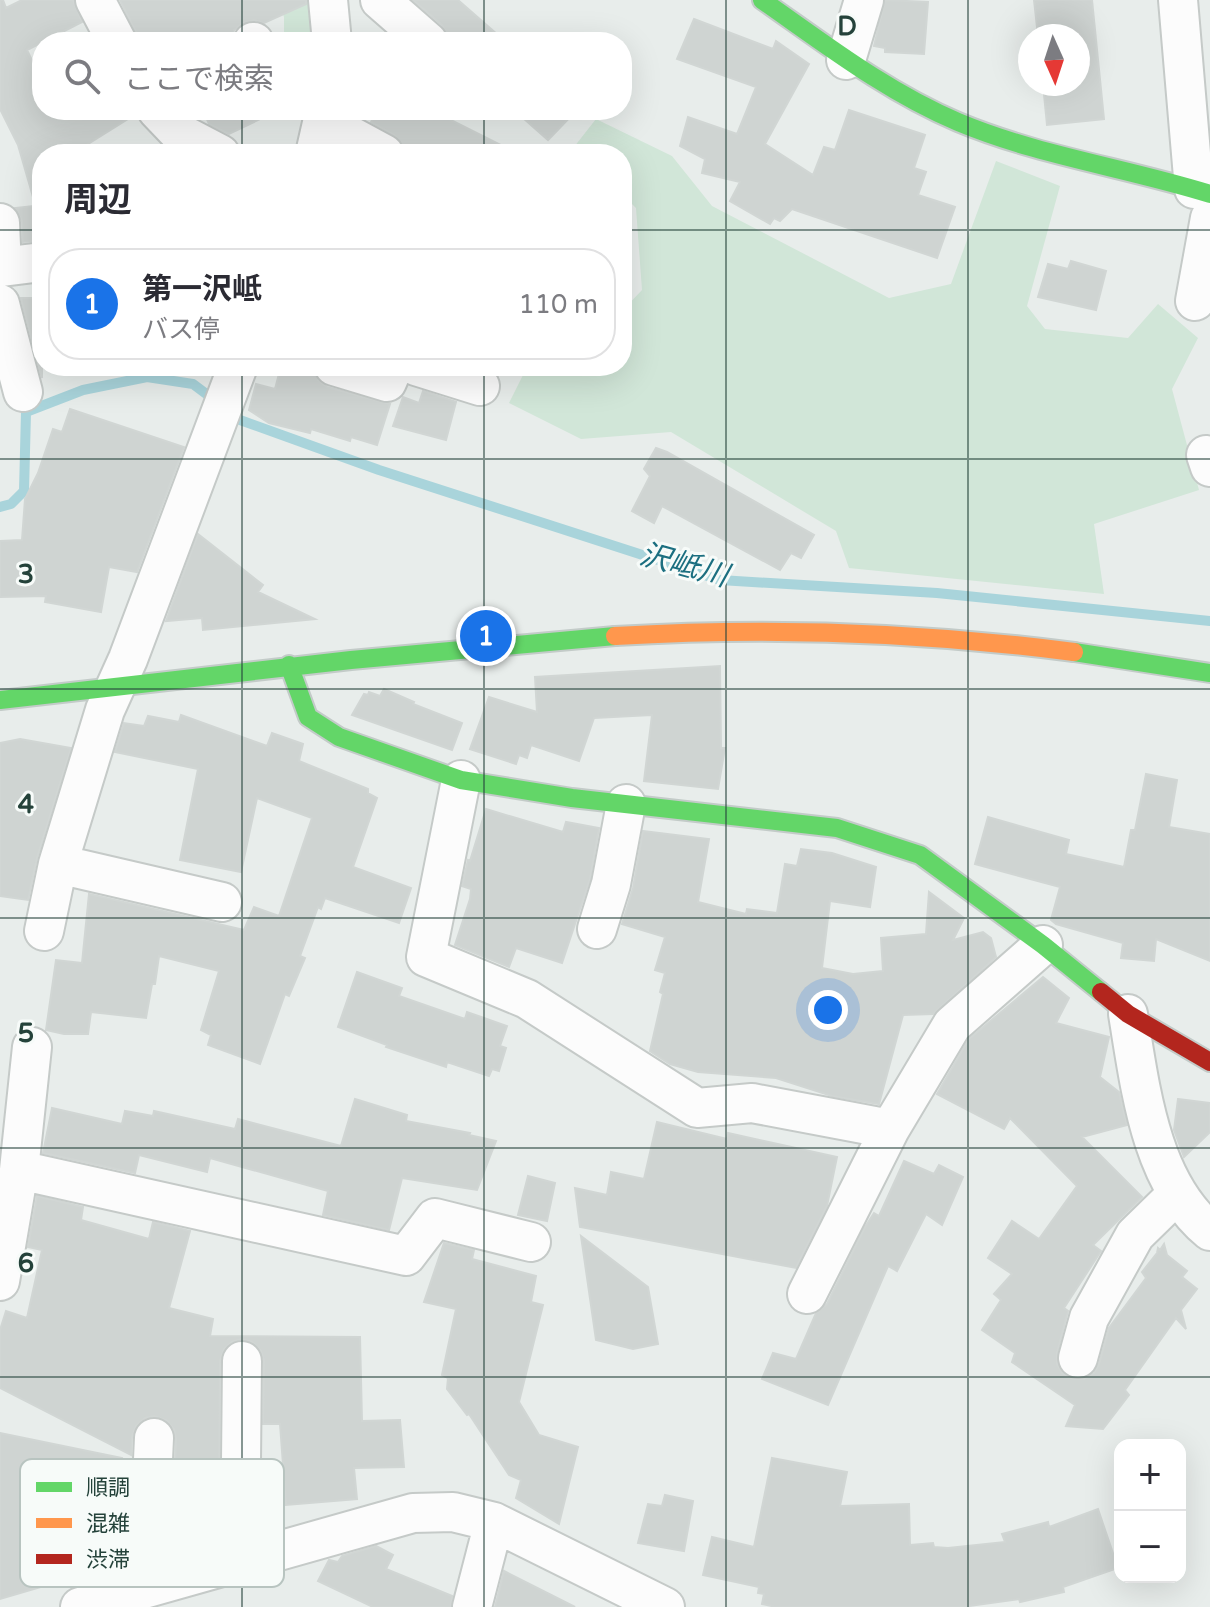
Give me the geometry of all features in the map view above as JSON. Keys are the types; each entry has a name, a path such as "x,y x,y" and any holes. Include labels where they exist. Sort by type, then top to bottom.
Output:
{"street":[{"path":"95,0 112,32"},
{"path":"328,0 331,32"},
{"path":"380,0 417,32"},
{"path":"762,0 846,60 909,99 957,122 1205,200"},
{"path":"846,60 864,0"},
{"path":"1178,0 1205,200 1195,301"},
{"path":"167,120 178,132 201,144"},
{"path":"321,128 360,144"},
{"path":"0,223 1,267 32,263"},
{"path":"0,304 23,392"},
{"path":"44,931 58,864 105,710 234,376"},
{"path":"367,376 387,382 390,376"},
{"path":"448,376 480,386"},
{"path":"0,700 289,665 647,634 838,631 942,637 1118,657 1210,673"},
{"path":"289,665 308,717 339,737 461,780 626,804 837,828 920,855 1043,945 1128,1014 1210,1062"},
{"path":"461,780 426,957 527,999 697,1108 752,1103 890,1129"},
{"path":"597,929 611,884 626,804"},
{"path":"58,864 222,902"},
{"path":"807,1294 890,1129 952,1025 1043,945"},
{"path":"1128,1014 1143,1101 1170,1183 1192,1216 1210,1231"},
{"path":"0,1281 19,1170 32,1047"},
{"path":"19,1170 406,1256 435,1218 531,1242"},
{"path":"1078,1358 1089,1318 1135,1235 1177,1194"},
{"path":"241,1459 242,1361"},
{"path":"153,1459 154,1438"},
{"path":"284,1549 413,1513 453,1512 494,1522 665,1607"},
{"path":"472,1607 494,1522"},
{"path":"80,1607 150,1587"}],"green space":[{"path":"278,0 314,0 314,32 284,32 284,17"},
{"path":"598,120 672,156 712,206 889,298 951,284 996,161 1060,186 1027,306 1045,329 1128,338 1158,304 1198,338 1172,389 1199,490 1094,524 1104,594 849,568 836,531 671,432 581,439 509,403 522,376 632,376 632,300 642,290 636,208 632,204 632,144 576,144"}],"building":[{"path":"0,0 6,8 22,0 73,0 82,22 62,32 32,32 32,47 27,50 32,60 32,120 126,120 88,144 32,144 32,194 18,145 0,109"},
{"path":"120,0 306,0 306,4 264,23 254,20 243,23 233,32 136,32"},
{"path":"413,0 458,0 495,32 446,32 442,25"},
{"path":"885,0 928,2 924,54 885,52 885,48 874,46"},
{"path":"1034,0 1092,0 1104,119 1047,125 1044,96 1090,96 1090,24 1037,24"},
{"path":"694,19 773,49 776,41 809,64 765,144 813,175 824,147 835,150 849,110 925,135 914,168 926,172 918,195 955,207 937,258 792,209 780,221 774,218 770,224 730,201 740,182 702,173 705,159 680,146 688,117 737,134 756,87 677,59"},
{"path":"207,120 258,120 229,134 209,124"},
{"path":"451,120 499,144 402,144 394,135 371,122"},
{"path":"525,120 567,120 548,140"},
{"path":"32,206 32,241 23,242 22,221 15,208"},
{"path":"1071,261 1106,271 1096,310 1038,297 1048,264 1068,269"},
{"path":"21,298 32,298 32,340"},
{"path":"278,376 316,376 327,387 390,404 377,445 351,437 350,441 311,429 310,433 269,423 249,410 256,384 275,389"},
{"path":"423,391 456,402 446,440 393,426 403,397 419,403"},
{"path":"70,409 184,447 137,572 109,567 101,612 45,602 46,596 0,597 0,541 22,540 25,499 38,473 53,429 62,432"},
{"path":"656,448 814,535 801,558 791,553 780,570 662,506 654,523 632,511 650,476 644,469"},
{"path":"198,534 263,585 258,592 315,619 203,630 202,618 166,621"},
{"path":"720,666 721,748 725,748 718,789 644,781 652,715 594,718 579,761 531,745 527,758 519,755 516,764 470,749 489,697 537,712 535,677"},
{"path":"384,689 462,723 452,750 352,715 364,694 368,695 369,692 380,696"},
{"path":"181,715 267,746 272,733 303,744 299,761 368,789 368,793 377,798 353,867 411,888 399,923 325,898 321,909 318,907 300,956 305,958 289,996 285,994 260,1064 208,1045 211,1035 201,1030 219,971 159,956 146,1018 91,1012 88,1034 46,1030 56,960 82,963 89,894 244,930 254,907 279,916 312,818 257,798 241,872 180,860 198,769 115,752 124,723 144,726 148,716 179,722"},
{"path":"20,739 71,748 37,858 28,900 0,896 0,743"},
{"path":"1146,774 1177,780 1169,827 1210,834 1210,961 1156,939 1154,961 1121,958 1123,943 1051,920 1060,887 975,864 988,817 1069,840 1066,854 1124,867"},
{"path":"486,809 563,832 566,822 599,828 590,879 562,963 516,948 509,967 455,945 470,899 471,889 462,886"},
{"path":"643,831 709,839 698,902 746,914 747,909 777,913 785,864 797,866 801,849 832,853 876,867 870,907 830,901 822,968 853,974 883,971 881,938 926,934 929,892 964,918 953,940 983,932 991,938 996,957 933,1014 903,1015 879,1104 832,1096 776,1078 698,1072 670,1064 650,1051 665,973 655,970 665,937 622,924 633,888"},
{"path":"357,972 402,988 399,996 465,1019 467,1012 507,1026 500,1046 506,1048 499,1071 492,1069 489,1076 447,1062 446,1067 338,1027"},
{"path":"1043,977 1069,998 1056,1023 1109,1037 1100,1077 1119,1092 1127,1125 1082,1137 1142,1197 1093,1245 1101,1251 1064,1308 1068,1311 1057,1353 1057,1364 1062,1373 1073,1379 1084,1379 1094,1373 1109,1328 1146,1278 1142,1272 1164,1244 1167,1255 1187,1271 1182,1277 1197,1289 1181,1310 1186,1329 1176,1318 1125,1390 1129,1395 1103,1429 1066,1426 1075,1405 1012,1362 1015,1353 982,1330 1001,1300 994,1294 1012,1274 988,1258 1012,1221 1039,1239 1077,1186 1010,1118 1004,1129 937,1094 969,1039"},
{"path":"355,1099 407,1115 406,1121 496,1141 477,1190 402,1178 389,1230 323,1215 328,1191 210,1158 207,1172 139,1155 135,1173 43,1153 52,1108 122,1124 125,1111 153,1116 154,1111 235,1129 238,1119 341,1146"},
{"path":"1178,1099 1210,1103 1210,1132 1184,1157 1174,1130"},
{"path":"657,1122 727,1139 728,1133 837,1157 827,1206 796,1268 580,1227 575,1188 607,1195 611,1172 644,1179"},
{"path":"904,1161 934,1174 939,1165 963,1177 942,1225 926,1214 897,1271 888,1266 828,1405 762,1379 773,1353 796,1359 816,1313 827,1304 874,1213 879,1216"},
{"path":"528,1176 555,1183 547,1221 518,1215"},
{"path":"37,1196 83,1207 81,1220 149,1239 153,1222 190,1231 169,1308 213,1319 210,1336 360,1337 362,1421 400,1420 404,1467 354,1468 357,1499 286,1505 280,1424 263,1424 264,1361 261,1351 252,1342 241,1339 224,1349 220,1361 219,1459 175,1459 174,1429 166,1420 154,1416 145,1418 136,1426 131,1455 0,1388 0,1330 6,1311 27,1318 42,1250 28,1247"},
{"path":"581,1236 648,1287 658,1344 633,1349 596,1340"},
{"path":"444,1243 474,1250 472,1259 536,1276 531,1302 543,1305 519,1402 539,1435 578,1447 559,1524 516,1498 521,1480 509,1475 469,1414 447,1389 448,1378 442,1375 456,1309 424,1302"},
{"path":"0,1433 122,1458 20,1459 20,1587 41,1587 0,1599"},
{"path":"772,1458 847,1472 840,1506 909,1504 910,1545 933,1543 934,1547 948,1548 1005,1542 1002,1534 1048,1522 1049,1527 1098,1509 1114,1556 1114,1569 1063,1587 1064,1592 1020,1602 1019,1599 962,1607 776,1607 762,1604 764,1594 758,1593 759,1587 703,1575 712,1537 754,1547"},
{"path":"665,1495 693,1501 684,1551 638,1543 648,1504 662,1506"},
{"path":"376,1546 393,1555 386,1569 452,1596 451,1607 373,1607 318,1581 329,1560 338,1562 342,1556"},
{"path":"504,1571 575,1607 495,1607"}],"waterway":[{"name":"沢岻川","path":"0,507 11,504 24,491 26,412 83,390 147,377 193,384 213,399"},
{"name":"沢岻川","path":"230,413 240,420 379,470 720,580 937,593 1210,621"}],"traffic: fast":[{"path":"762,0 881,82 958,122 1051,153 1210,194"},
{"path":"0,700 351,660 615,636"},
{"path":"1074,652 1210,673"},
{"path":"289,665 308,717 339,737 461,780 572,798 837,828 920,855 1043,945 1101,992"}],"traffic: slow":[{"path":"615,636 730,632 845,633 959,640 1074,652"}],"traffic: jam":[{"path":"1101,992 1128,1014 1210,1062"}],"place":[{"name":"第一沢岻","path":"486,636"}]}
